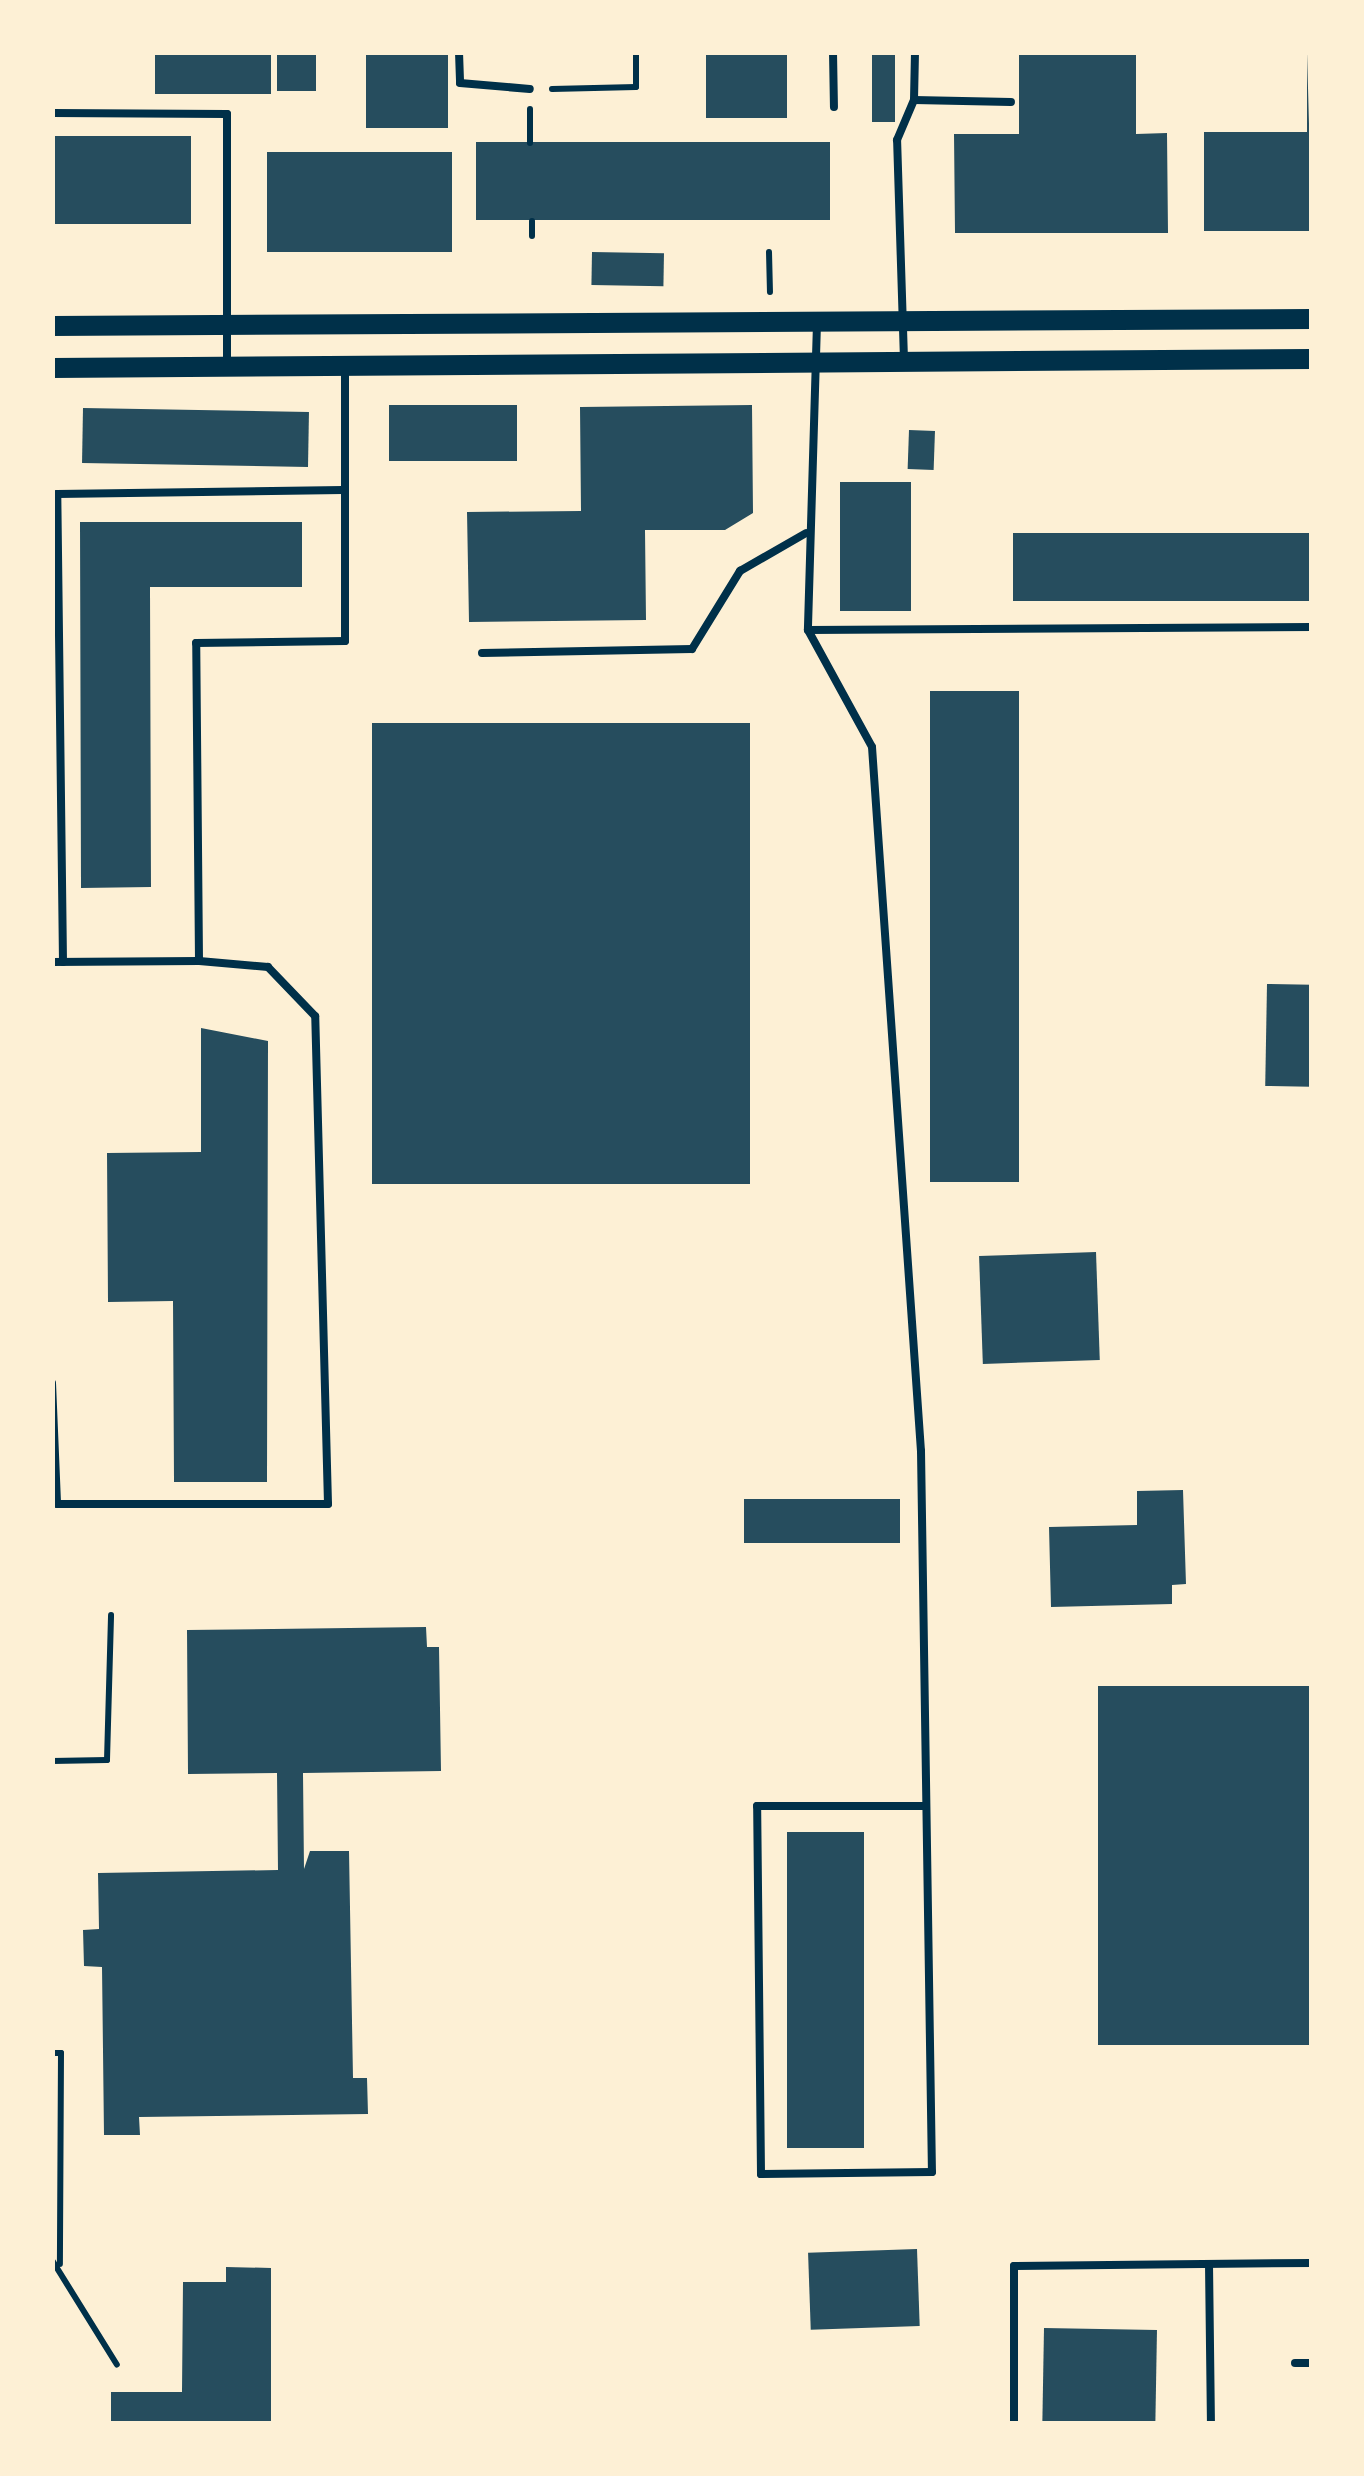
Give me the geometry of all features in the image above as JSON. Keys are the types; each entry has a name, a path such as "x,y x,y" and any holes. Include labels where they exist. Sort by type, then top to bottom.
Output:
{"main road":[{"path":"52,326 903,325 1312,318"},
{"path":"52,368 345,370 1312,358"}],"lane":[{"path":"459,52 460,84 530,89"},
{"path":"833,52 834,107"},
{"path":"904,364 898,140 914,100 915,52"},
{"path":"914,100 1010,102"},
{"path":"52,113 226,114 227,369"},
{"path":"817,323 806,533 808,630 872,747 922,1451 932,2172 762,2174 757,1806 924,1806"},
{"path":"199,960 196,643 345,641 345,370"},
{"path":"63,962 57,494 343,490"},
{"path":"482,654 692,649 740,571 806,533"},
{"path":"808,630 1312,627"},
{"path":"52,962 199,960 268,968 315,1016 328,1504 57,1504 52,1384"},
{"path":"1208,2264 1211,2424"},
{"path":"1014,2424 1014,2266 1312,2264"},
{"path":"1295,2363 1312,2363"}],"path":[{"path":"530,143 530,89 636,87 636,52"},
{"path":"532,221 532,236"},
{"path":"770,252 770,292"},
{"path":"52,1761 107,1760 111,1616"},
{"path":"52,2053 61,2053 56,2262 117,2366"}],"building":[{"path":"155,52 271,52 271,94 155,94"},
{"path":"277,52 316,52 316,91 277,91"},
{"path":"366,52 448,52 448,128 366,128"},
{"path":"706,52 787,52 787,118 706,118"},
{"path":"872,52 895,52 895,122 872,122"},
{"path":"1019,52 1136,52 1136,134 1167,133 1168,233 955,233 954,134 1019,134"},
{"path":"1307,52 1312,231 1204,231 1204,132 1307,132"},
{"path":"52,136 191,136 191,224 52,224"},
{"path":"476,142 830,142 830,220 476,220"},
{"path":"267,152 452,152 452,252 267,252"},
{"path":"592,252 664,253 663,286 591,285"},
{"path":"389,405 517,405 517,461 389,461"},
{"path":"752,405 753,513 725,530 645,530 646,620 469,622 467,512 581,511 580,407"},
{"path":"83,408 309,412 308,467 82,463"},
{"path":"909,430 935,431 934,470 908,469"},
{"path":"840,482 911,482 911,611 840,611"},
{"path":"80,522 302,522 302,587 150,587 151,887 81,888"},
{"path":"1013,533 1312,533 1312,601 1013,601"},
{"path":"930,691 1019,691 1019,1182 930,1182"},
{"path":"372,723 750,723 750,1184 372,1184"},
{"path":"1267,984 1312,985 1310,1087 1265,1086"},
{"path":"201,1028 268,1041 267,1482 174,1482 173,1301 108,1302 107,1153 201,1152"},
{"path":"1096,1252 1100,1360 983,1364 979,1256"},
{"path":"1183,1490 1186,1584 1172,1585 1172,1604 1051,1607 1049,1527 1137,1525 1137,1491"},
{"path":"744,1499 900,1499 900,1543 744,1543"},
{"path":"426,1627 427,1647 439,1647 441,1771 303,1773 304,1869 310,1851 349,1851 353,2078 367,2078 368,2114 139,2117 140,2135 104,2135 102,1967 84,1966 83,1930 99,1929 98,1873 278,1870 277,1773 188,1774 187,1630"},
{"path":"1098,1686 1312,1686 1312,2045 1098,2045"},
{"path":"787,1832 864,1832 864,2148 787,2148"},
{"path":"917,2249 920,2326 811,2330 808,2253"},
{"path":"226,2267 271,2268 271,2424 111,2424 111,2392 182,2392 183,2282 226,2282"},
{"path":"1044,2328 1157,2330 1155,2424 1042,2424"}]}
